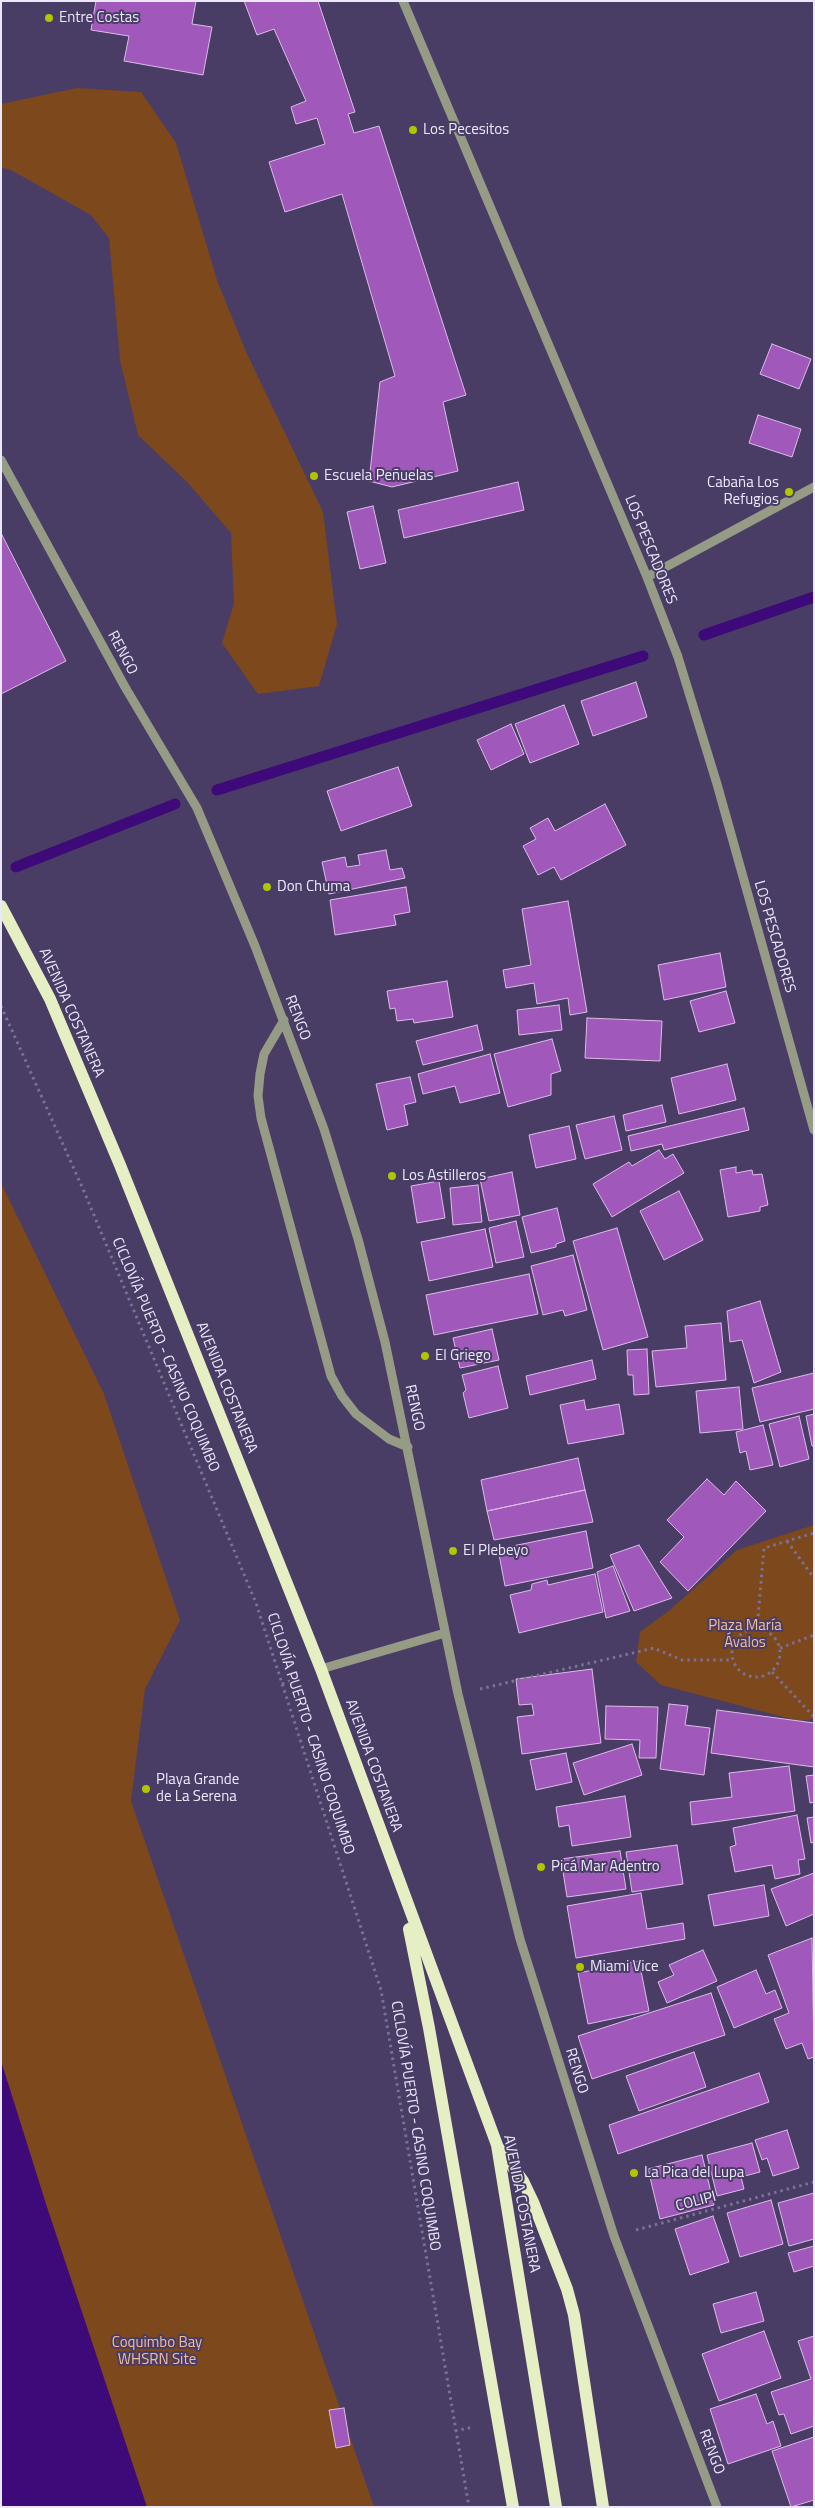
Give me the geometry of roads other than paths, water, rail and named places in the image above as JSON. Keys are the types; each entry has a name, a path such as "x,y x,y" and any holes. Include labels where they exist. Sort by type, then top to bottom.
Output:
{"main road":[{"name":"AVENIDA COSTANERA","path":"1,906 58,1017 120,1165 321,1669 496,2145 556,2507"},
{"name":"AVENIDA COSTANERA","path":"401,1890 429,2028 513,2507"},
{"path":"496,2145 523,2181 530,2195 548,2236 567,2289 574,2315 603,2507"}],"street":[{"name":"LOS PESCADORES","path":"403,1 647,577 678,657 717,784 814,1130"},
{"name":"RENGO","path":"1,460 125,687 197,808 284,1020 324,1129 358,1239 386,1342 458,1694 520,1939 614,2236 717,2507"},
{"path":"647,577 814,487"},
{"path":"284,1020 269,1045 260,1074 258,1096 261,1118 331,1376 342,1396 356,1414 389,1439 408,1447"},
{"path":"321,1669 445,1633"}],"waterway":[{"path":"704,635 814,597"},
{"path":"217,790 643,656"},
{"path":"16,867 175,804"}],"place":[{"name":"Entre Costas","path":"49,18"},
{"name":"Los Pecesitos","path":"413,130"},
{"name":"Escuela Peñuelas","path":"314,476"},
{"name":"Cabaña Los Refugios","path":"789,492"},
{"name":"Don Chuma","path":"267,887"},
{"name":"Los Astilleros","path":"392,1176"},
{"name":"El Griego","path":"425,1356"},
{"name":"El Plebeyo","path":"453,1551"},
{"name":"Playa Grande de La Serena","path":"146,1789"},
{"name":"Picá Mar Adentro","path":"541,1867"},
{"name":"Miami Vice","path":"580,1967"},
{"name":"La Pica del Lupa","path":"634,2173"}],"park label":[{"name":"Plaza María Ávalos","path":"745,1634"},
{"name":"Coquimbo Bay WHSRN Site","path":"157,2352"}]}
